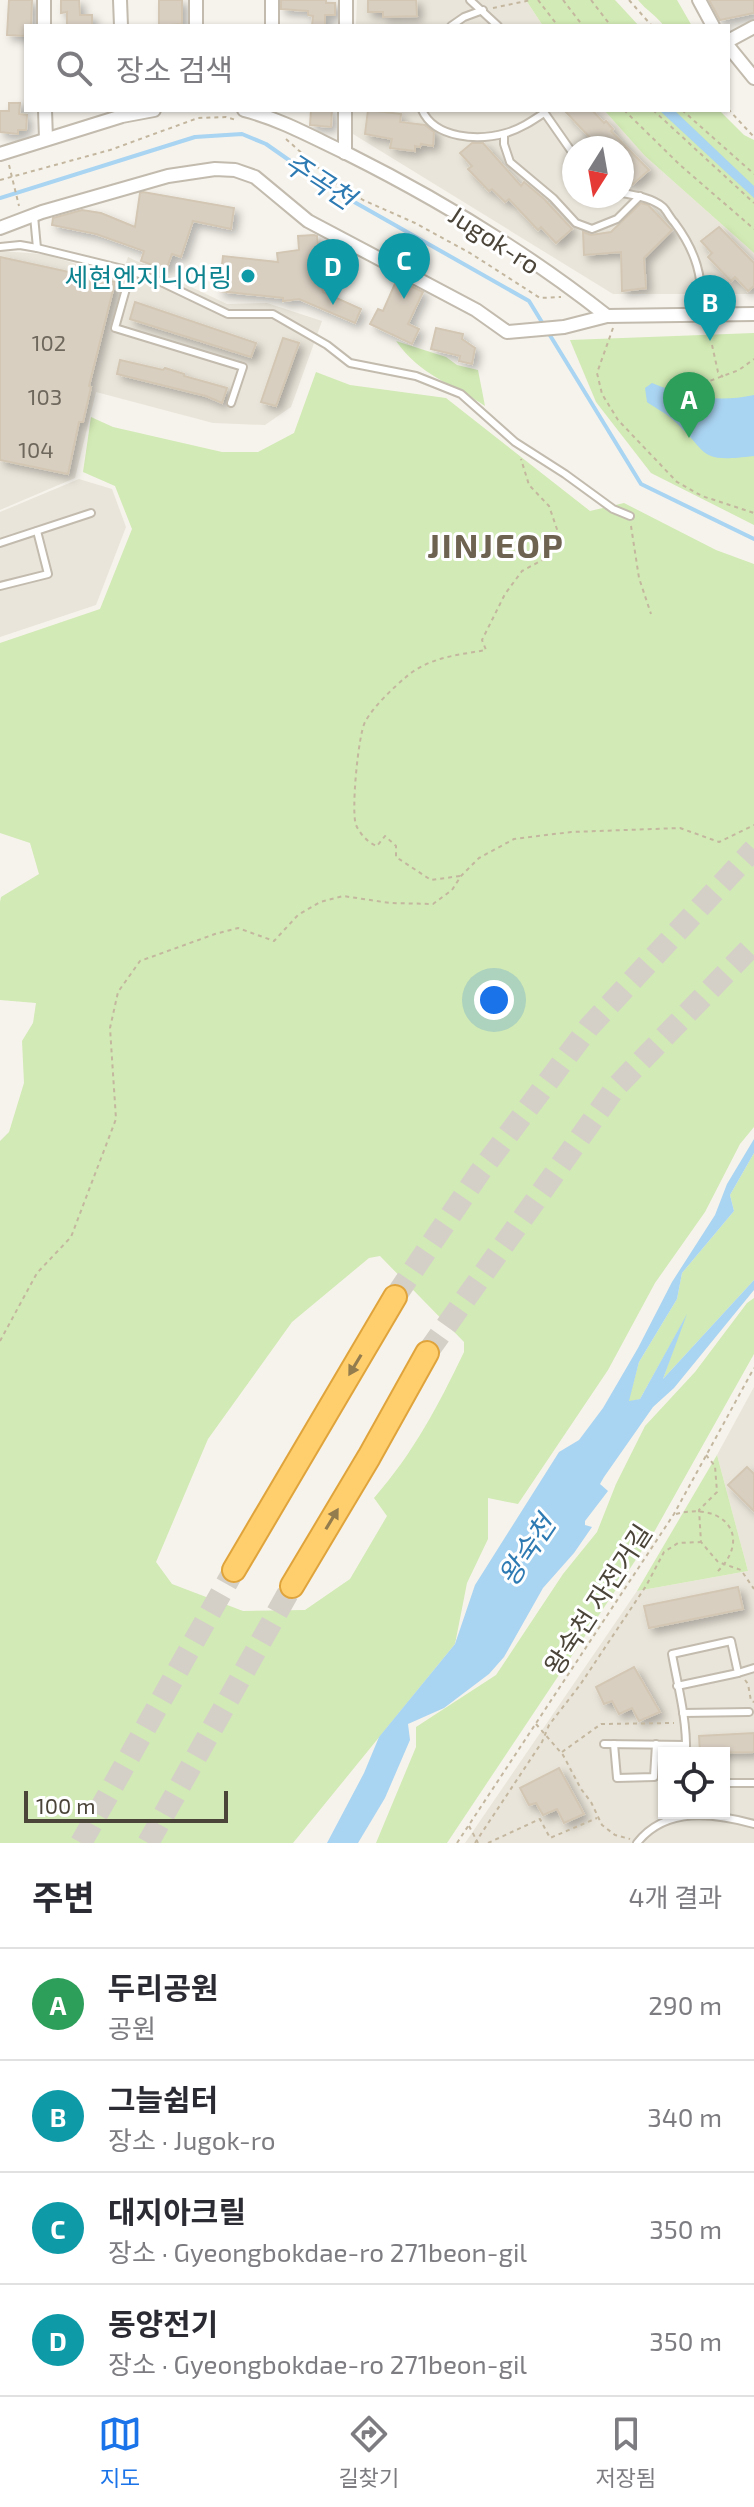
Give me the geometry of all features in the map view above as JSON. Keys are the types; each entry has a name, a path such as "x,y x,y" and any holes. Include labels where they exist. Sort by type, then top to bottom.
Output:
{"highway":[{"path":"234,1570 395,1297"},
{"path":"292,1586 427,1353"}],"street":[{"path":"44,0 44,24"},
{"path":"120,0 121,24"},
{"path":"196,0 196,24"},
{"path":"272,0 272,24"},
{"path":"346,0 346,24"},
{"path":"699,0 712,24"},
{"path":"730,43 754,27"},
{"path":"730,47 754,78"},
{"path":"45,112 46,139"},
{"path":"345,112 345,153"},
{"path":"0,154 122,113"},
{"name":"Jugok-ro","path":"241,116 271,113 452,210 612,316"},
{"path":"0,228 168,176 215,169 235,170 255,177 308,221 476,310 507,332 564,327 612,316 754,314"}],"lane":[{"path":"470,0 496,24"},
{"path":"454,24 483,10"},
{"path":"423,112 446,133 474,138 504,134 526,125 542,112"},
{"path":"544,112 562,138"},
{"path":"504,134 510,162 553,198 576,223 592,229 617,219 640,196"},
{"path":"634,195 662,207 688,242 697,263 703,291 701,315"},
{"path":"28,217 37,248"},
{"path":"0,247 20,245 37,248 131,271 228,314 273,314 327,345 350,363 416,376 461,394 515,442 613,509 630,516"},
{"path":"131,271 115,328 243,367 231,403"},
{"path":"0,543 91,513"},
{"path":"0,586 48,574 37,531"},
{"path":"604,1744 686,1745 672,1654 731,1641 738,1673"},
{"path":"677,1686 754,1668"},
{"path":"683,1713 749,1712"},
{"path":"614,1744 617,1778 654,1777 656,1744"},
{"path":"730,1783 754,1783"},
{"path":"730,1818 754,1824"},
{"path":"638,1842 646,1832 674,1819"}],"path":[{"path":"483,10 531,0"},
{"path":"538,0 556,24"},
{"path":"563,0 581,24"},
{"path":"591,0 609,24"},
{"path":"629,0 650,24"},
{"path":"730,111 754,137"},
{"path":"626,112 680,165 754,229"},
{"path":"655,112 754,203"},
{"path":"684,112 754,174"},
{"path":"0,180 110,150 198,118 241,116"},
{"path":"286,139 333,181 363,200 415,223 470,253 540,298 582,296"},
{"path":"12,176 28,217"},
{"path":"612,316 597,373 602,394 618,420 677,482 702,496 754,513"},
{"path":"712,345 718,372 723,377"},
{"path":"688,389 739,370 754,359"},
{"path":"461,876 431,880 396,857 396,846 385,836 377,846 370,844 357,827 353,812 358,757 364,723 407,675 437,658 486,650 482,640 505,594 522,571 548,557 561,541 549,506 529,485 515,442"},
{"path":"630,516 639,578 651,614"},
{"path":"0,1341 37,1273 71,1237 105,1151 116,1119 110,1028 118,992 140,961 238,928 274,941 298,915 320,902 343,896 390,903 433,904 452,890 479,858 514,839 571,832 680,828 719,842 754,825"},
{"name":"왕숙천 자전거길","path":"457,1843 674,1514 754,1368"},
{"path":"705,1454 715,1466 717,1492 699,1510 701,1542 726,1566 741,1570 754,1589"},
{"path":"674,1514 699,1510 715,1512 728,1521 737,1542 734,1555 715,1574"},
{"path":"477,1842 549,1725 580,1685 646,1586 664,1552 678,1543 701,1542"},
{"path":"738,1673 748,1684 751,1701 754,1702"},
{"path":"561,1753 601,1724 685,1723"},
{"path":"536,1724 561,1753 602,1825 615,1835 638,1842"},
{"path":"488,1843 540,1819 550,1838 598,1818"},
{"path":"469,1825 477,1842"}],"shaded area":[{"path":"357,0 526,0 542,24 356,24"},
{"path":"353,112 606,112 627,136 562,136 562,208 634,208 634,144 754,253 754,294 613,294 353,134"},
{"path":"0,251 43,254 121,277 128,257 227,304 267,303 322,321 291,407 265,425 213,423 96,392 75,478 0,510"},
{"path":"79,479 112,489 126,527 96,605 0,637 0,512"},
{"path":"754,1387 754,1843 465,1843 637,1591 748,1571 717,1455"}],"green space":[{"path":"526,0 615,0 637,24 542,24"},
{"path":"638,0 677,0 691,24 662,24"},
{"path":"606,112 721,112 744,135 754,140 754,253 645,156 634,144 634,136 627,136"},
{"path":"754,333 754,525 651,473 596,402 570,340"},
{"path":"396,341 478,370 485,406 426,371"},
{"path":"316,372 350,385 446,398 590,511 624,503 716,550 754,564 754,1127 740,1144 705,1212 655,1283 608,1370 518,1504 488,1498 488,1539 467,1583 455,1644 293,1843 0,1843 0,1141 9,1132 24,1083 22,1041 33,1023 36,1003 0,1000 0,902 1,897 39,874 30,843 0,833 0,643 100,609 132,529 115,486 83,472 91,417 113,427 222,452 258,452 294,433","holes":["380,1256 464,1342 464,1352 424,1428 374,1498 387,1516 350,1579 305,1610 243,1611 172,1584 156,1562 208,1439 292,1322 369,1258"]},
{"path":"754,1153 754,1280 663,1379 683,1322 640,1399 628,1402 639,1362 677,1299 682,1273 734,1211 730,1195"},
{"path":"754,1298 754,1354 653,1534 447,1843 376,1843 416,1747 416,1727 496,1675 563,1574 597,1532 616,1484 645,1426 695,1372"},
{"path":"717,1455 748,1571 637,1591"}],"water":[{"path":"661,112 676,112 754,186 754,198"},
{"path":"652,383 702,397 754,395 754,456 722,458 706,453 670,417 647,402 645,388"},
{"name":"왕숙천","path":"754,1139 754,1153 730,1195 734,1211 682,1273 677,1299 639,1362 629,1401 640,1399 687,1314 663,1379 754,1280 754,1290 674,1388 653,1407 604,1477 600,1484 608,1491 585,1521 585,1525 592,1527 543,1588 504,1657 489,1674 444,1708 408,1724 410,1740 385,1798 358,1843 327,1843 379,1737 455,1644 475,1585 559,1452 579,1440 603,1408 672,1282 715,1215 727,1184"}],"building":[{"path":"9,0 32,0 31,24 24,24 24,36 7,35"},
{"path":"61,0 79,0 80,15 92,15 92,24 67,24 67,12 61,13"},
{"path":"159,0 182,0 182,24 159,24"},
{"path":"281,0 326,0 326,3 335,3 335,15 325,15 325,24 312,24 313,16 308,15 308,11 281,9"},
{"path":"368,0 416,0 417,16 383,17 383,12 368,12"},
{"path":"709,0 754,0 754,13 720,20"},
{"path":"9,103 20,103 19,114 27,115 26,130 18,130 18,134 0,132 0,111 9,111"},
{"path":"311,112 332,112 331,127 310,125"},
{"path":"368,112 401,114 400,122 425,125 434,132 433,146 421,144 420,147 415,146 415,151 390,148 392,139 365,134"},
{"path":"566,112 594,112 604,123 606,121 613,129 611,131 616,136 588,136"},
{"path":"472,143 483,143 521,186 524,182 572,229 556,243 541,227 538,230 509,199 505,202 492,189 489,191 468,169 472,166 460,153"},
{"path":"634,155 649,170 634,183"},
{"path":"140,193 234,208 231,229 193,221 181,257 172,254 166,270 141,261 144,251 96,234 52,225 53,218 82,210 101,213 135,227"},
{"path":"641,203 648,205 672,230 644,258 646,288 622,291 621,252 584,255 583,232 591,235 611,232"},
{"path":"719,227 754,263 754,286 748,291 735,277 731,281 708,257 712,253 701,241"},
{"path":"298,236 317,236 323,292 361,309 355,323 299,299 283,301 283,298 219,291 223,256 278,262 277,253 299,250"},
{"path":"0,257 115,282 68,474 0,460"},
{"path":"397,279 423,292 408,324 419,329 412,344 370,324 378,309 383,311"},
{"path":"135,302 256,343 251,357 130,319"},
{"path":"436,328 463,334 462,339 475,348 472,364 459,361 460,356 431,349"},
{"path":"283,338 299,343 276,406 261,402"},
{"path":"120,360 165,368 227,388 222,403 206,396 117,374"},
{"path":"747,1467 754,1474 754,1511 728,1485"},
{"path":"738,1587 743,1609 649,1628 644,1606"},
{"path":"634,1667 660,1712 639,1721 632,1708 619,1714 612,1701 604,1704 596,1687"},
{"path":"754,1733 754,1752 730,1752 730,1747 700,1747 699,1736"},
{"path":"559,1768 584,1814 564,1823 557,1809 543,1815 536,1803 529,1805 520,1788"}],"waterway":[{"name":"주곡천","path":"0,198 195,137 242,134 266,144 326,186 529,301 641,484 754,539"}],"tunnel":[{"path":"395,1297 480,1172 589,1027 754,849"},
{"path":"427,1353 616,1087 754,944"},
{"path":"81,1843 234,1570"},
{"path":"148,1843 292,1586"}],"place":[{"name":"세현엔지니어링","path":"248,276"},
{"name":"대지아크릴","path":"404,299"},
{"name":"동양전기","path":"333,305"},
{"name":"그늘쉼터","path":"710,341"},
{"name":"두리공원","path":"689,438"}],"district":[{"name":"JINJEOP","path":"496,544"}]}
